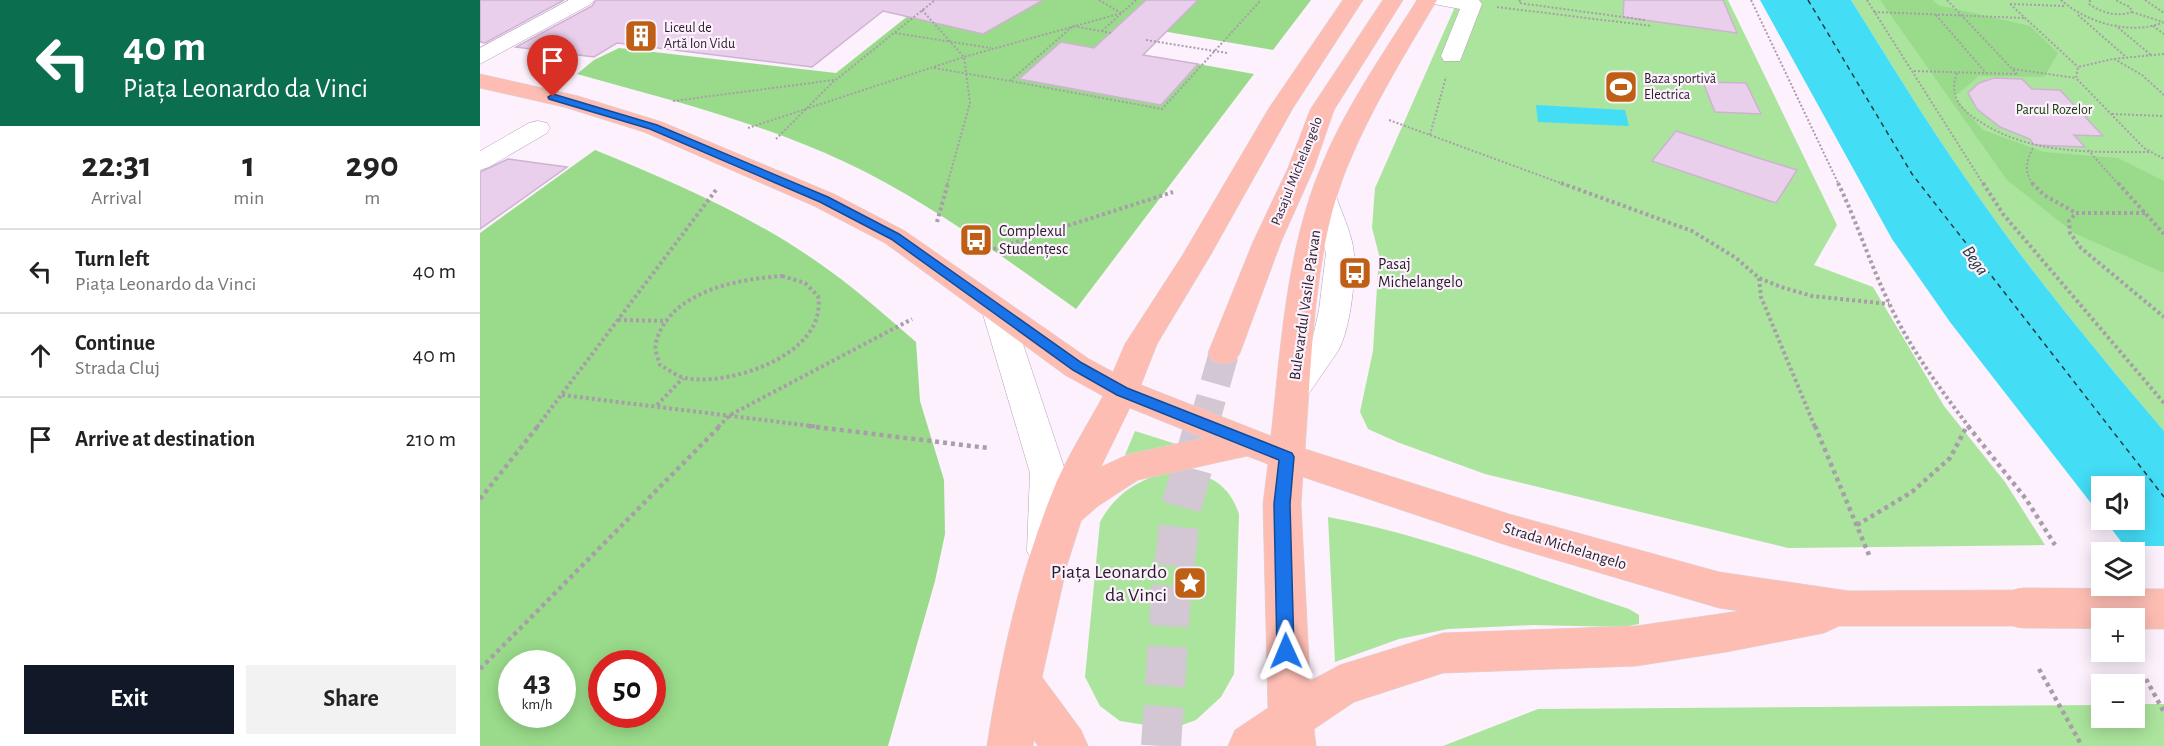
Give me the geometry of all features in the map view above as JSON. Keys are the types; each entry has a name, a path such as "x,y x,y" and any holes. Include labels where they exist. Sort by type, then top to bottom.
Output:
{"main road":[{"path":"1010,746 1019,682 1047,565 1062,515 1076,480 1122,392 1141,344 1196,256 1281,108 1353,0"},
{"name":"Pasajul Michelangelo","path":"1224,353 1267,242 1301,168 1322,110 1393,0"},
{"path":"1323,196 1334,166 1373,89 1427,0"},
{"path":"480,81 570,101 632,120 774,177 895,237 1077,367 1122,392 1245,443 1287,457 1282,504 1291,732 1251,746"},
{"name":"Bulevardul Vasile Pârvan","path":"1287,457 1293,390"},
{"path":"1062,515 1085,495 1129,468 1245,443"},
{"name":"Strada Michelangelo","path":"1287,457 1488,523 1656,574 1719,590 1849,609 2164,609"},
{"name":"Strada Michelangelo","path":"1291,732 1340,686 1443,653 1636,646 1726,633 1849,609"},
{"path":"1019,682 1065,746"}],"street":[{"path":"480,57 584,0"},
{"path":"1441,0 1472,4 1452,56"},
{"path":"480,162 538,128"},
{"path":"1293,390 1327,343 1334,310 1340,253 1323,196"},
{"path":"997,311 1034,422 1048,473 1047,565"}],"path":[{"path":"776,139 804,107 935,0"},
{"path":"1099,0 1122,13"},
{"path":"1101,31 1136,0"},
{"path":"931,67 1162,109 1261,0"},
{"path":"1520,0 1519,3 1646,20"},
{"path":"1751,0 1857,222 1889,304 1941,391 2026,499 2055,545"},
{"path":"1867,0 2003,214 2164,403"},
{"path":"1913,71 2018,74 1947,0"},
{"path":"2028,0 2032,4"},
{"path":"2061,0 2127,57"},
{"path":"2090,0 2089,4 2102,11 2117,14 2132,12 2164,22"},
{"path":"2115,0 2130,7 2132,12"},
{"path":"2145,0 2163,11"},
{"path":"1472,4 1652,26"},
{"path":"2066,6 2010,4 2078,67"},
{"path":"922,10 964,57 970,103 937,222"},
{"path":"2072,10 2094,20 2115,25 2153,26 2164,22"},
{"path":"2094,20 2102,11"},
{"path":"1874,12 2024,18"},
{"path":"748,128 804,107 931,67 1122,13"},
{"path":"1935,14 1986,73"},
{"path":"2115,25 2151,56"},
{"path":"1073,26 1111,33"},
{"path":"1010,81 1073,26"},
{"path":"2153,26 2164,34"},
{"path":"894,33 995,48"},
{"path":"1146,40 1227,53"},
{"path":"535,68 559,53"},
{"path":"2078,67 2113,59 2164,54"},
{"path":"1430,135 1452,56"},
{"path":"2113,59 2142,75 2164,96"},
{"path":"2076,78 2078,67"},
{"path":"2013,69 2076,78 2151,152 2164,159"},
{"path":"1957,73 1953,91 1958,106 1983,126 2004,138 2033,148 2151,152"},
{"path":"673,101 835,80"},
{"path":"2112,114 2164,116"},
{"path":"1389,120 1692,231 1736,258 1759,278 1812,296 1889,304"},
{"path":"2033,148 2026,165 2029,179 2041,192 2076,213 2145,213"},
{"path":"2087,149 2164,234"},
{"path":"480,499 562,395 716,190"},
{"path":"982,253 1173,192"},
{"path":"2076,213 2069,221 2070,233 2082,248 2164,317"},
{"path":"782,276 805,283 818,296 819,315 807,336 783,356 750,372 714,379 683,378 660,365 655,344 667,321 700,296 719,286 752,277 782,276"},
{"path":"1759,278 1761,297 1869,555"},
{"path":"480,669 730,415 912,319"},
{"path":"618,320 667,321"},
{"path":"656,406 683,378"},
{"path":"562,395 987,448"},
{"path":"1857,525 1912,492 1950,458 1967,426"},
{"path":"2039,669 2082,746"},
{"path":"2146,679 2164,712"}],"green space":[{"path":"928,0 1146,0 1094,48 1061,42 1019,79 1161,105 1198,64 1254,74 1076,309 992,249 935,212 876,177 845,162 746,123 577,74 594,60 619,48 836,73"},
{"path":"1198,0 1311,0 1273,50 1156,30 1170,16 1180,18"},
{"path":"1458,0 1728,0 1837,225 1814,265 1873,287 1944,406 2005,482 2045,545 1788,548 1485,474 1368,429 1360,412 1373,351 1379,255 1372,228 1375,188"},
{"name":"Parcul Rozelor","path":"1851,0 2164,0 2164,431 2013,245 1937,136"},
{"path":"1880,0 1933,0 1938,5 2030,26 2058,53 2044,77 1979,76 1954,97 1983,130 2044,152 2118,158 2164,181 2164,273 2074,233 2007,180"},
{"path":"595,150 736,213 790,244 842,280 916,342 920,401 944,480 945,534 935,581 888,746 480,746 480,233"},
{"path":"1135,431 1176,444 1125,455"},
{"path":"1168,471 1193,473 1221,485 1234,502 1239,514 1234,674 1221,697 1196,720 1171,729 1120,721 1100,706 1085,677 1100,522 1113,503 1128,489"},
{"path":"1328,517 1405,535 1517,570 1629,609 1639,615 1639,624 1623,627 1532,625 1448,629 1399,639 1335,662"},
{"path":"2145,704 2164,704 2164,746 1443,746 1538,709 2091,705 2091,728 2145,728"}],"water":[{"name":"Bega","path":"1760,0 1851,0 1937,136 2013,245 2164,431 2164,598 2145,569 2145,542 2121,542 2112,530 2145,530 2145,476 2091,476 2091,503 1950,322 1892,239"},
{"path":"1536,105 1625,110 1629,126 1538,122"}],"pier":[{"path":"2145,546 2164,546 2164,601 2145,578"}],"building":[{"path":"480,0 564,0 485,43 480,42"},
{"path":"596,0 1043,0 983,34 883,11 812,67 617,43 594,57 516,47 592,6"},
{"path":"1146,0 1198,0 1143,55 1198,64 1161,105 1019,79 1061,42 1094,48"},
{"path":"1624,0 1723,0 1737,33 1623,17"},
{"path":"1994,78 2022,79 2032,89 2060,90 2103,136 2074,135 2085,147 2034,145 2030,139 2000,127 1977,109 1968,93 1979,83"},
{"path":"1703,82 1746,83 1761,114 1715,112"},
{"path":"1676,131 1797,170 1776,203 1652,161"},
{"path":"508,159 567,167 480,229 480,172"}],"ferry route":[{"path":"1808,0 1912,174 2164,497"}],"tunnel":[{"path":"1203,427 1224,353"},
{"path":"1161,746 1171,595 1181,508 1204,426"}],"place":[{"name":"Liceul de Artă Ion Vidu","path":"641,36"},
{"name":"Baza sportivă Electrica","path":"1621,87"},
{"name":"Complexul Studențesc","path":"976,240"},
{"name":"Pasaj Michelangelo","path":"1355,273"},
{"name":"Piața Leonardo da Vinci","path":"1190,583"}],"route":[{"path":"553,97 654,127 736,160 824,200 895,237 1077,367 1122,392 1245,443 1287,457 1282,504 1286,651"}]}
